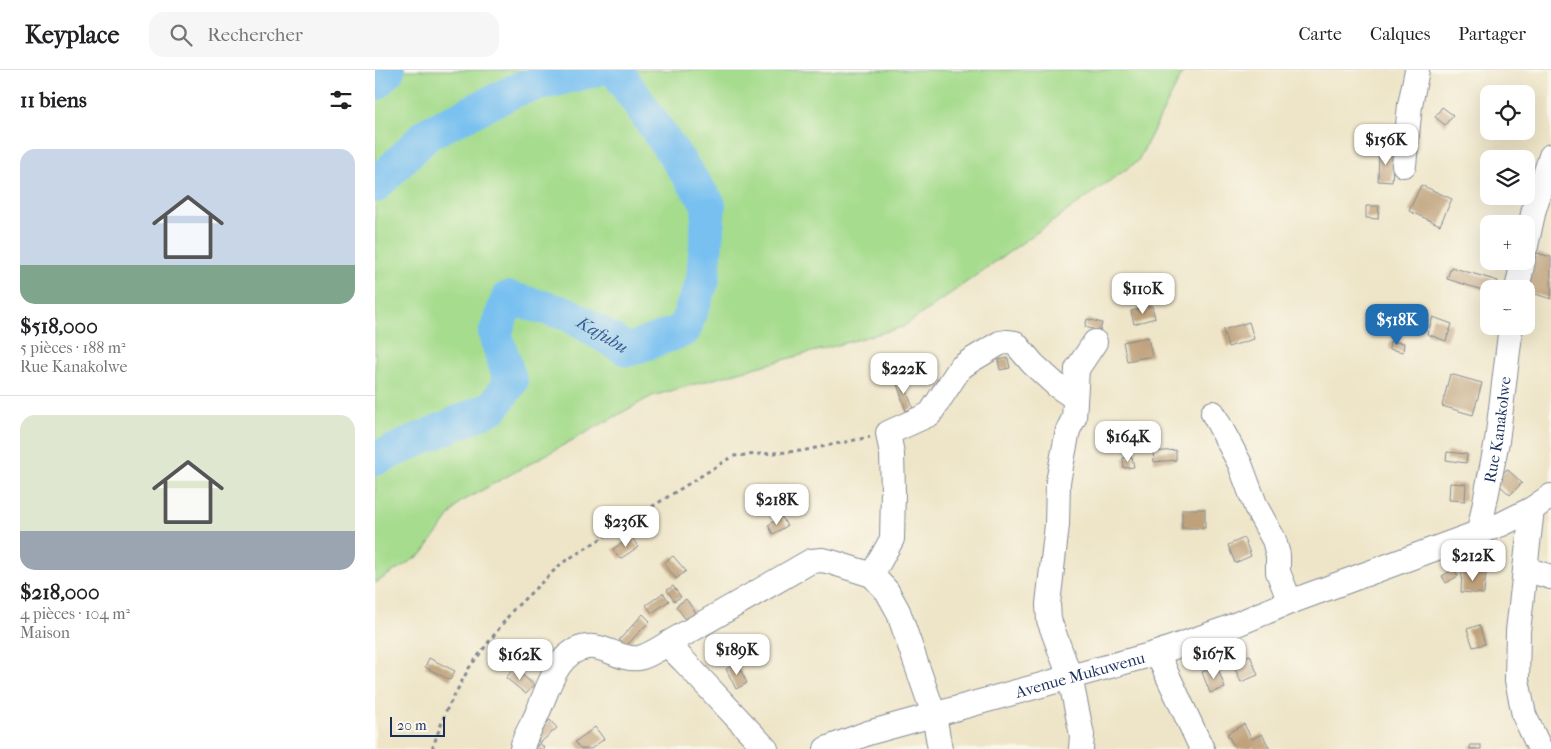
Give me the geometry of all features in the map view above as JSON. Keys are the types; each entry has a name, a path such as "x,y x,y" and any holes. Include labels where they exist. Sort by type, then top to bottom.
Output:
{"street":[{"path":"1404,165 1409,105 1417,70"},
{"path":"1533,215 1551,156"},
{"name":"Rue Kanakolwe","path":"1479,532 1497,440 1510,335"},
{"path":"1081,749 1082,734 1070,677 1049,620 1048,604 1057,534 1058,482 1068,430 1074,418 1077,368 1095,342"},
{"path":"872,574 892,539 892,454 887,433 930,414 960,368 1000,343 1015,343 1033,364 1056,385 1075,398"},
{"path":"1213,413 1240,464 1256,507 1274,540 1278,555 1278,572 1290,602"},
{"path":"1540,749 1524,715 1517,680 1518,631 1525,569 1542,502"},
{"name":"Avenue Mukuwenu","path":"826,749 868,733 1157,653 1502,524 1542,502"},
{"path":"522,749 523,741 537,716 557,668 570,654 587,647 603,648 622,656 640,658 811,561 822,560 872,574 887,591 898,611 934,715 940,749"},
{"path":"1525,569 1551,577"},
{"path":"667,644 766,749"},
{"path":"1157,653 1202,749"}],"path":[{"path":"432,749 446,711 469,668 513,610 562,563 733,456 801,451 887,433"}],"green space":[{"path":"375,70 1184,70 1138,161 903,327 652,396 459,503 422,554 375,583"}],"building":[{"path":"1442,107 1453,115 1445,125 1435,117"},
{"path":"1379,151 1394,152 1392,182 1378,181"},
{"path":"1421,185 1452,199 1440,225 1409,211"},
{"path":"1366,206 1379,206 1378,219 1366,218"},
{"path":"1537,253 1551,257 1551,299 1535,294 1535,280 1529,280 1532,270 1535,270"},
{"path":"1451,267 1495,280 1480,280 1480,289 1447,279"},
{"path":"1152,306 1155,318 1134,324 1131,311"},
{"path":"1433,317 1452,324 1446,341 1427,334"},
{"path":"1087,319 1102,323 1100,331 1085,327"},
{"path":"1249,322 1254,339 1228,347 1223,330"},
{"path":"1148,337 1152,356 1127,361 1123,342"},
{"path":"1390,341 1404,343 1403,352 1389,349"},
{"path":"1008,358 1010,368 1000,370 998,360"},
{"path":"1450,374 1482,383 1473,415 1442,406"},
{"path":"902,379 913,408 906,411 896,381"},
{"path":"1176,450 1176,460 1154,462 1153,452"},
{"path":"1447,452 1467,454 1466,463 1446,460"},
{"path":"1132,457 1134,467 1124,468 1123,458"},
{"path":"1507,469 1522,483 1510,495 1495,481"},
{"path":"1450,483 1466,484 1465,501 1449,500"},
{"path":"1182,509 1205,509 1205,528 1182,528"},
{"path":"782,517 787,526 773,534 768,525"},
{"path":"632,537 638,547 620,559 613,549"},
{"path":"1244,538 1251,556 1235,563 1228,545"},
{"path":"673,556 686,571 676,579 664,563"},
{"path":"1454,569 1458,576 1446,583 1442,576"},
{"path":"1462,571 1486,572 1484,594 1461,592"},
{"path":"673,586 681,597 674,601 667,590"},
{"path":"663,593 669,601 652,613 646,605"},
{"path":"686,599 696,613 686,620 676,606"},
{"path":"643,614 650,621 626,646 619,640"},
{"path":"1479,625 1485,644 1473,647 1467,629"},
{"path":"524,644 540,657 533,666 517,653"},
{"path":"1250,655 1258,675 1241,682 1232,662"},
{"path":"429,658 455,671 450,680 425,667"},
{"path":"737,663 747,683 736,689 726,669"},
{"path":"1217,666 1225,688 1210,693 1202,672"},
{"path":"514,668 534,685 526,694 506,678"},
{"path":"550,720 557,728 540,743 533,735"},
{"path":"1244,724 1252,739 1262,734 1270,749 1255,749 1254,747 1251,749 1236,749 1227,734"},
{"path":"595,727 604,739 591,749 581,749 575,742"},
{"path":"540,743 545,749 533,749"},
{"path":"1470,745 1481,745 1481,749 1470,749"}],"waterway":[{"name":"Kafubu","path":"375,84 388,70"},
{"name":"Kafubu","path":"375,186 427,134 518,89 595,70"},
{"name":"Kafubu","path":"375,459 493,407 511,382 495,334 508,298 568,314 628,350 684,330 703,279 709,205 616,70"}]}
